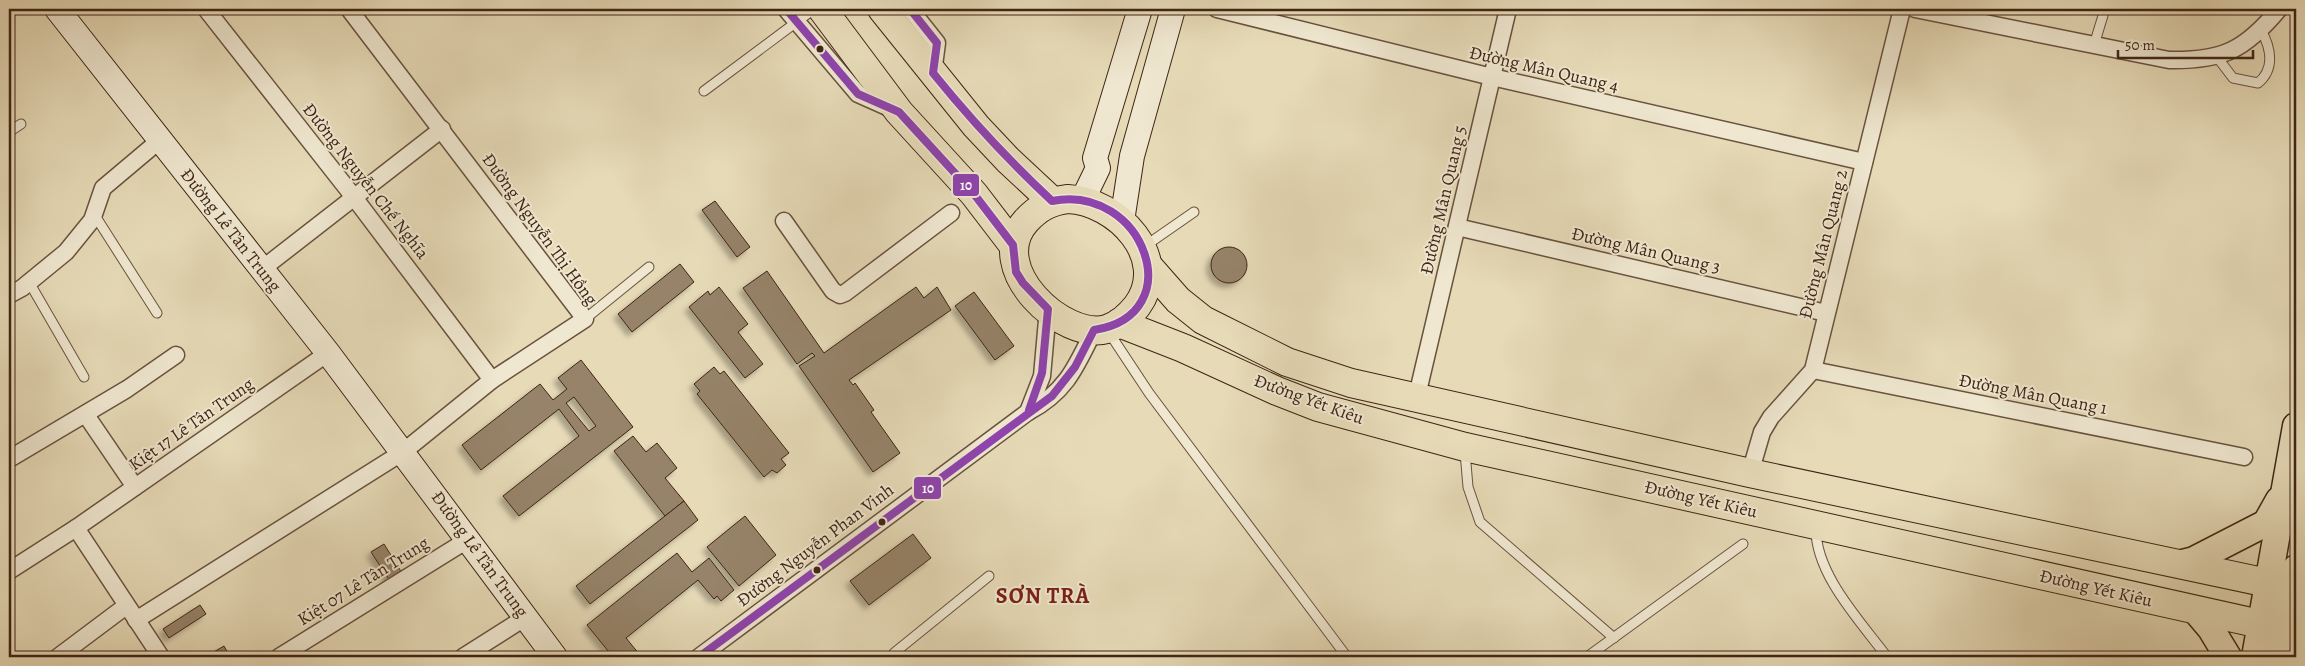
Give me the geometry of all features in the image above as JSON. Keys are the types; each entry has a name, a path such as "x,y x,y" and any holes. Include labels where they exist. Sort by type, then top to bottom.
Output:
{"highway":[{"path":"822,9 898,112 974,194 1013,245"},
{"path":"882,9 976,126 1008,160 1052,201"},
{"path":"1084,199 1102,207 1122,221 1133,233 1146,258 1147,285 1142,299 1132,313 1107,327 1080,327 1048,310 1033,295 1016,272 1013,258 1013,245 1020,228 1035,211 1052,201 1084,199"},
{"name":"Đường Yết Kiêu","path":"1146,258 1191,312 1221,331 1287,362 1351,384 1750,473 2178,564 2288,582"},
{"name":"Đường Yết Kiêu","path":"1107,327 1183,348 1277,391 1318,407 1464,447 2281,628"}],"main road":[{"path":"2281,657 2281,628 2288,582 2285,488 2296,426"},
{"path":"2178,564 2194,560 2240,539 2266,523 2285,488"},
{"path":"2195,610 2211,629 2228,657"},
{"path":"2255,657 2281,628"}],"street":[{"name":"Đường Lê Tân Trung","path":"57,9 328,353 404,452 555,657"},
{"name":"Đường Nguyễn Chế Nghĩa","path":"206,9 353,196 492,380"},
{"name":"Đường Nguyễn Thị Hồng","path":"349,9 585,319 492,380 404,452"},
{"path":"910,9 936,43 933,73"},
{"path":"1084,199 1098,168 1095,158 1140,9"},
{"path":"1122,221 1132,156 1173,9"},
{"name":"Đường Mân Quang 4","path":"1217,9 1492,77 1864,162"},
{"name":"Đường Mân Quang 5","path":"1416,400 1508,9"},
{"name":"Đường Mân Quang 2","path":"1750,473 1762,432 1771,417 1813,370 1902,9"},
{"path":"1915,9 2169,60 2194,61 2217,57 2240,47 2261,30 2279,9"},
{"path":"791,15 858,94 898,112"},
{"path":"262,269 353,196 442,129"},
{"path":"9,295 29,282 66,252 92,220 103,188 160,140"},
{"path":"784,221 828,284 840,295 846,293 951,213"},
{"name":"Đường Mân Quang 3","path":"1457,227 1826,313"},
{"path":"1028,412 1042,376 1048,310"},
{"name":"Đường Nguyễn Phan Vinh","path":"708,654 1028,412 1051,398 1068,380 1107,327"},
{"name":"Kiệt 17 Lê Tân Trung","path":"9,571 76,528 328,353"},
{"path":"9,459 86,414 176,355"},
{"name":"Đường Mân Quang 1","path":"1813,370 2244,457"},
{"path":"86,414 135,487"},
{"path":"136,620 404,452"},
{"path":"76,528 160,657"},
{"name":"Kiệt 07 Lê Tân Trung","path":"279,657 468,539"},
{"path":"58,657 126,606"},
{"path":"463,657 526,617"}],"lane":[{"path":"704,91 791,15 814,9"},
{"path":"2094,45 2105,9"},
{"path":"2217,57 2233,78 2258,83 2266,77 2270,46 2261,30"},
{"path":"9,132 21,124"},
{"path":"1146,258 1194,212"},
{"path":"94,213 158,313"},
{"path":"585,319 649,267"},
{"path":"29,282 84,377"},
{"path":"1107,327 1149,393 1347,657"},
{"path":"1464,447 1468,487 1480,522 1614,638"},
{"path":"1816,525 1819,552 1829,576 1887,657"},
{"path":"1587,657 1743,544"},
{"path":"898,657 894,653 989,576"}],"building":[{"path":"715,201 750,247 737,257 702,210"},
{"path":"1229,247 1241,253 1247,265 1241,277 1229,283 1217,277 1211,265 1217,253"},
{"path":"680,264 694,282 632,332 618,314"},
{"path":"767,271 824,353 916,287 924,298 937,287 951,310 849,380 853,385 855,383 874,410 871,412 900,453 873,472 799,366 815,356 812,353 797,364 743,288"},
{"path":"719,287 748,324 738,332 763,364 745,378 689,307 708,291 710,295"},
{"path":"974,292 1014,346 995,360 955,306"},
{"path":"581,360 633,427 519,516 503,496 579,436 559,409 481,470 462,445 540,384 553,400 567,389 558,378","holes":["574,397 596,426 589,431 566,403"]},
{"path":"714,367 720,374 724,371 789,453 781,459 786,465 777,473 772,470 764,477 697,394 700,391 694,384"},
{"path":"633,436 646,452 657,443 677,468 665,478 684,501 665,516 614,451"},
{"path":"684,501 698,520 590,604 576,586"},
{"path":"745,516 776,555 739,586 707,547"},
{"path":"913,534 931,558 869,605 850,581"},
{"path":"384,544 402,573 390,581 371,552"},
{"path":"677,553 692,572 709,558 734,590 721,601 717,596 714,599 698,580 626,638 640,655 637,657 613,657 587,625"},
{"path":"200,605 206,614 169,638 163,629"},
{"path":"224,646 230,657 205,657"}],"transit line":[{"name":"10","path":"786,9 858,94 899,112 974,194 1013,245 1016,272 1023,283 1048,309 1042,373 1029,410"},
{"name":"10","path":"699,657 1052,396 1075,367 1094,330 1124,319 1142,301 1148,278 1144,253 1132,230 1111,211 1084,201 1052,201 1020,170 933,73 937,43 910,9"}],"district":[{"name":"SƠN TRÀ","path":"1043,596"}]}
